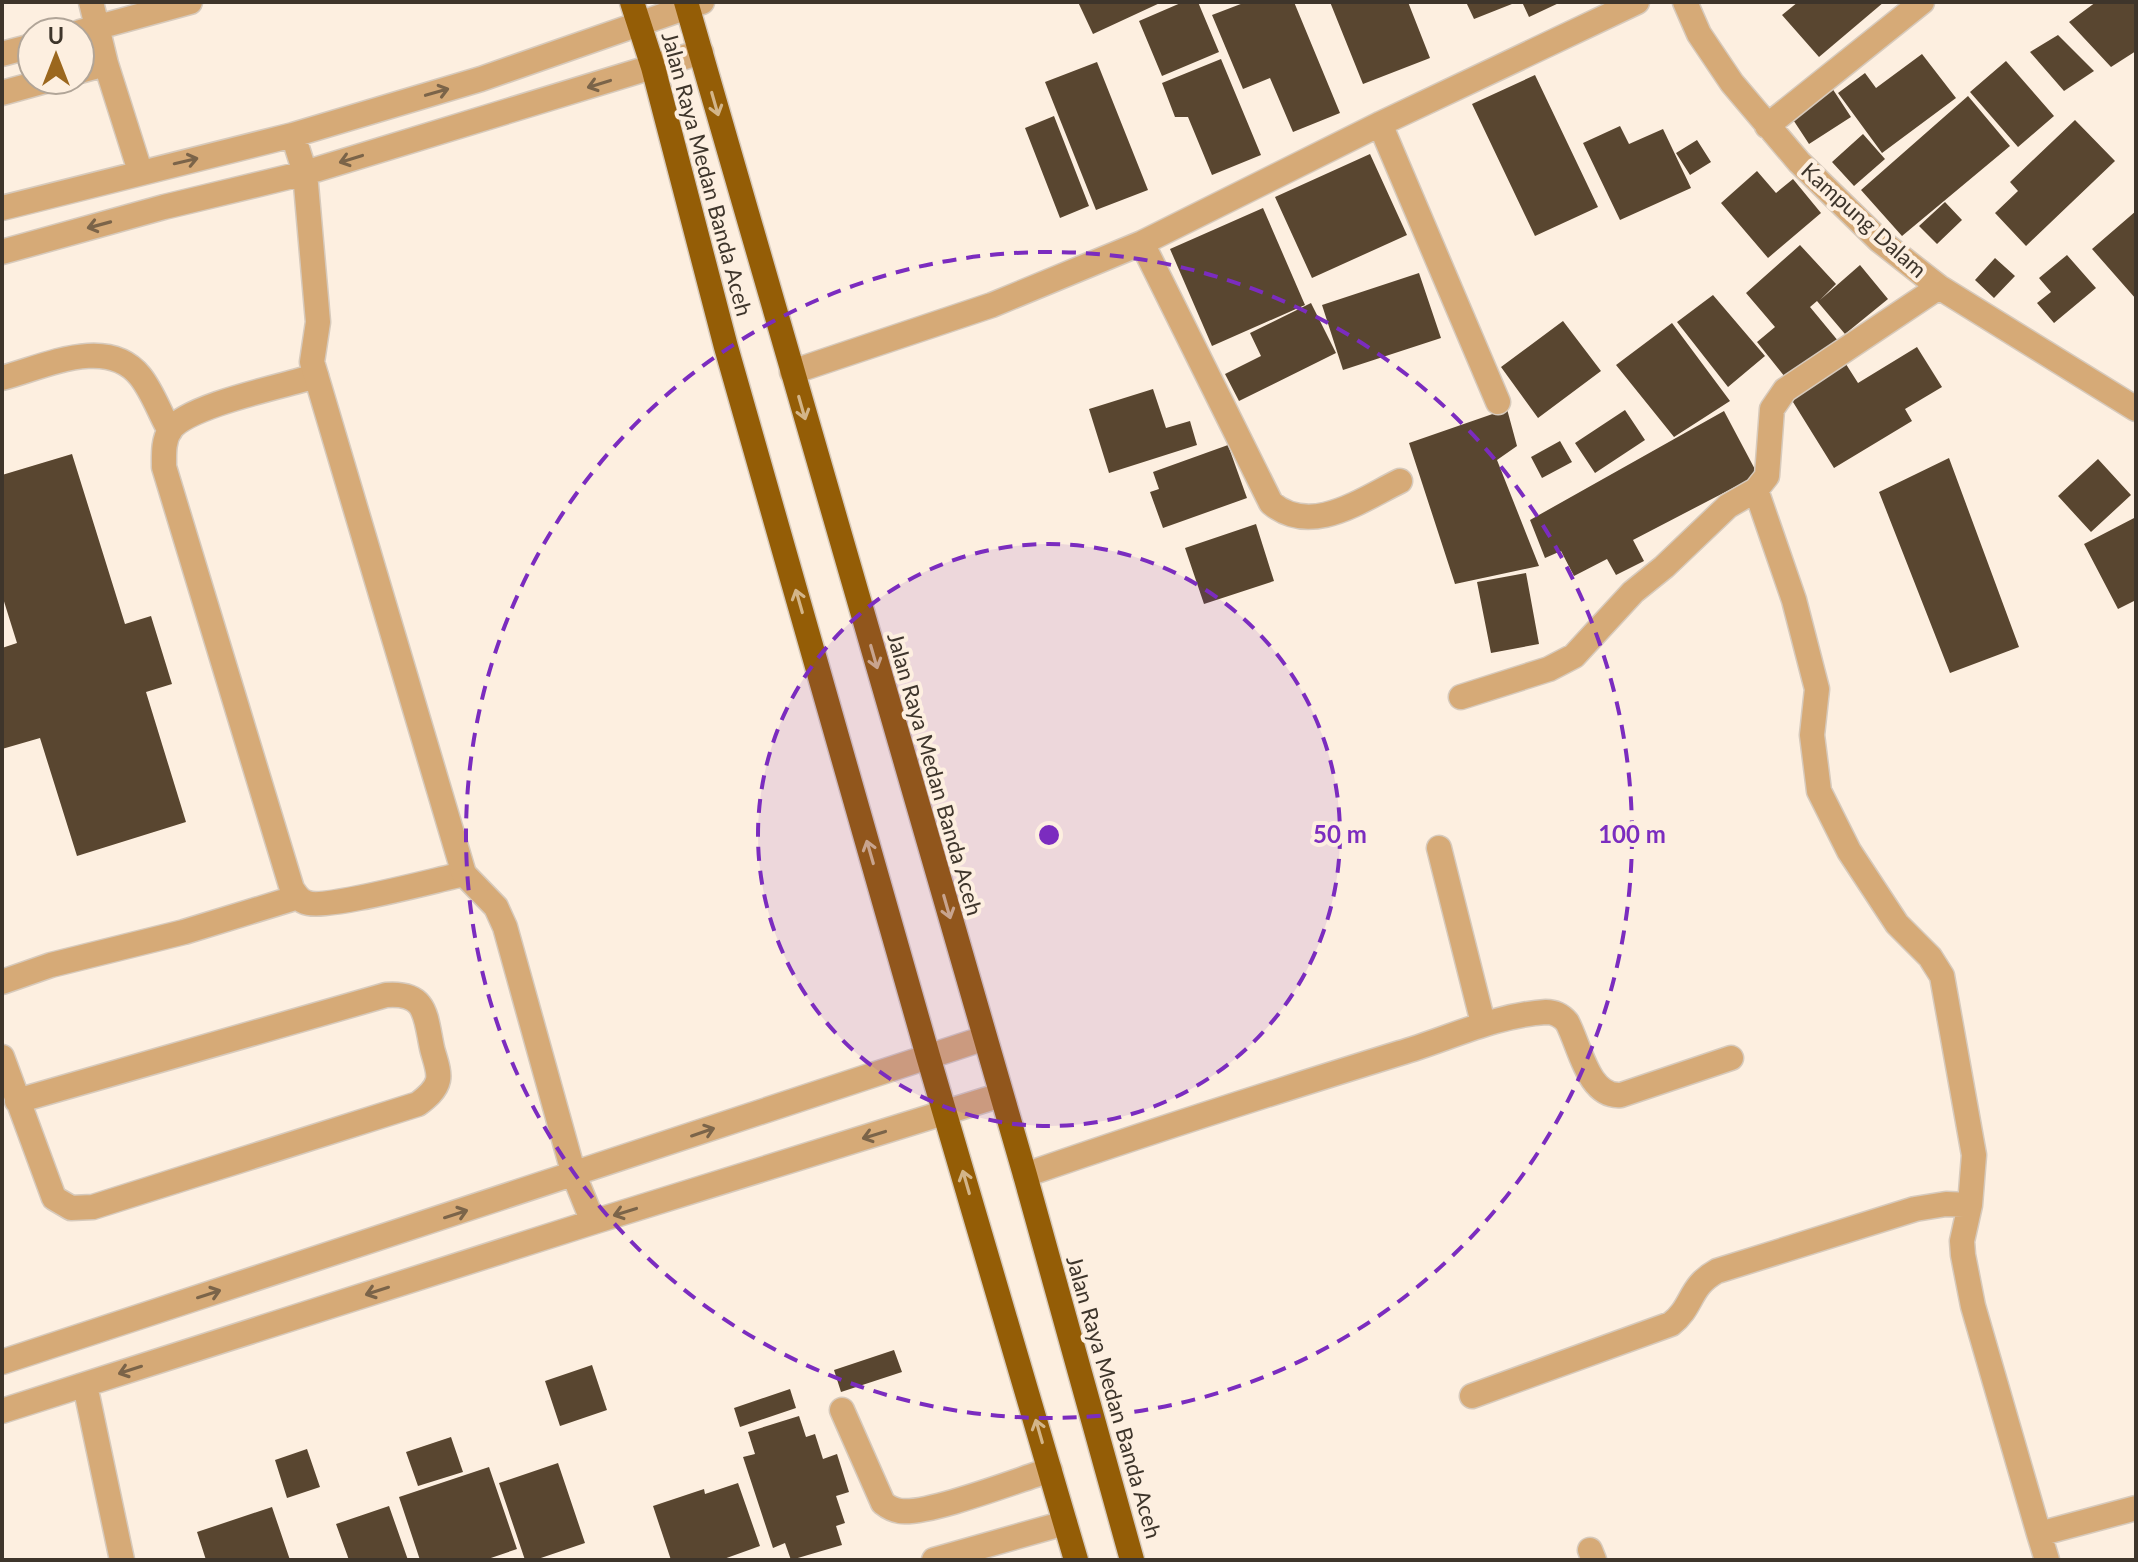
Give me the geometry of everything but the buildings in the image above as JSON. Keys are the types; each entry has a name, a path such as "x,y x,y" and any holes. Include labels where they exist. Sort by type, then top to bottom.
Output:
{"highway":[{"name":"Jalan Raya Medan Banda Aceh","path":"692,4 701,52 1025,1175 1132,1560"},
{"name":"Jalan Raya Medan Banda Aceh","path":"635,13 653,67 726,347 928,1056 1076,1560"}],"street":[{"path":"96,28 190,2"},
{"path":"792,372 992,305 1142,243 1380,124 1637,2"},
{"name":"Kampung Dalam","path":"1685,2 1715,60 1767,126 1799,162 1879,240 1939,287 2136,409"},
{"path":"1767,126 1922,2"},
{"path":"2,208 293,135 481,79 635,13 692,4"},
{"path":"96,44 106,64 140,171"},
{"path":"2,252 164,207 305,173 701,52"},
{"path":"96,67 106,64"},
{"path":"1380,124 1498,402"},
{"path":"293,135 305,173 318,322 312,354 316,376 464,874 496,907 505,927 574,1175 593,1222"},
{"path":"1142,243 1271,503 1283,513 1312,518 1330,514 1400,481"},
{"path":"1461,697 1549,669 1574,656 1633,592 1728,506 1756,490 1767,476 1772,409 1785,390 1939,287"},
{"path":"2,378 95,353 117,358 142,378 170,431"},
{"path":"316,376 193,412 170,431 164,446 164,467 287,879 298,897 313,904 340,901 464,874"},
{"path":"1756,490 1794,600 1817,689 1812,735 1819,791 1849,851 1897,924 1930,957 1942,976 1973,1140 1970,1205 1962,1241 1973,1306 2047,1560"},
{"path":"1439,848 1483,1023"},
{"path":"2,982 51,965 184,932 298,897"},
{"path":"2,1057 17,1101 54,1198 71,1208 93,1207 418,1104 433,1090 439,1079 424,1010 410,996 400,994 386,995 17,1101"},
{"path":"1025,1175 1239,1102 1432,1044 1483,1023 1545,1012 1561,1015 1572,1031 1595,1086 1607,1095 1614,1096 1731,1058"},
{"path":"2,1362 985,1038"},
{"path":"2,1411 1001,1095"},
{"path":"1472,1396 1671,1324 1683,1314 1697,1285 1717,1271 1915,1209 1946,1204 1970,1205"},
{"path":"85,1385 122,1560"},
{"path":"842,1410 883,1503 890,1508 910,1511 936,1505 1050,1470"},
{"path":"2039,1534 2136,1508"},
{"path":"934,1560 1065,1523"}]}
